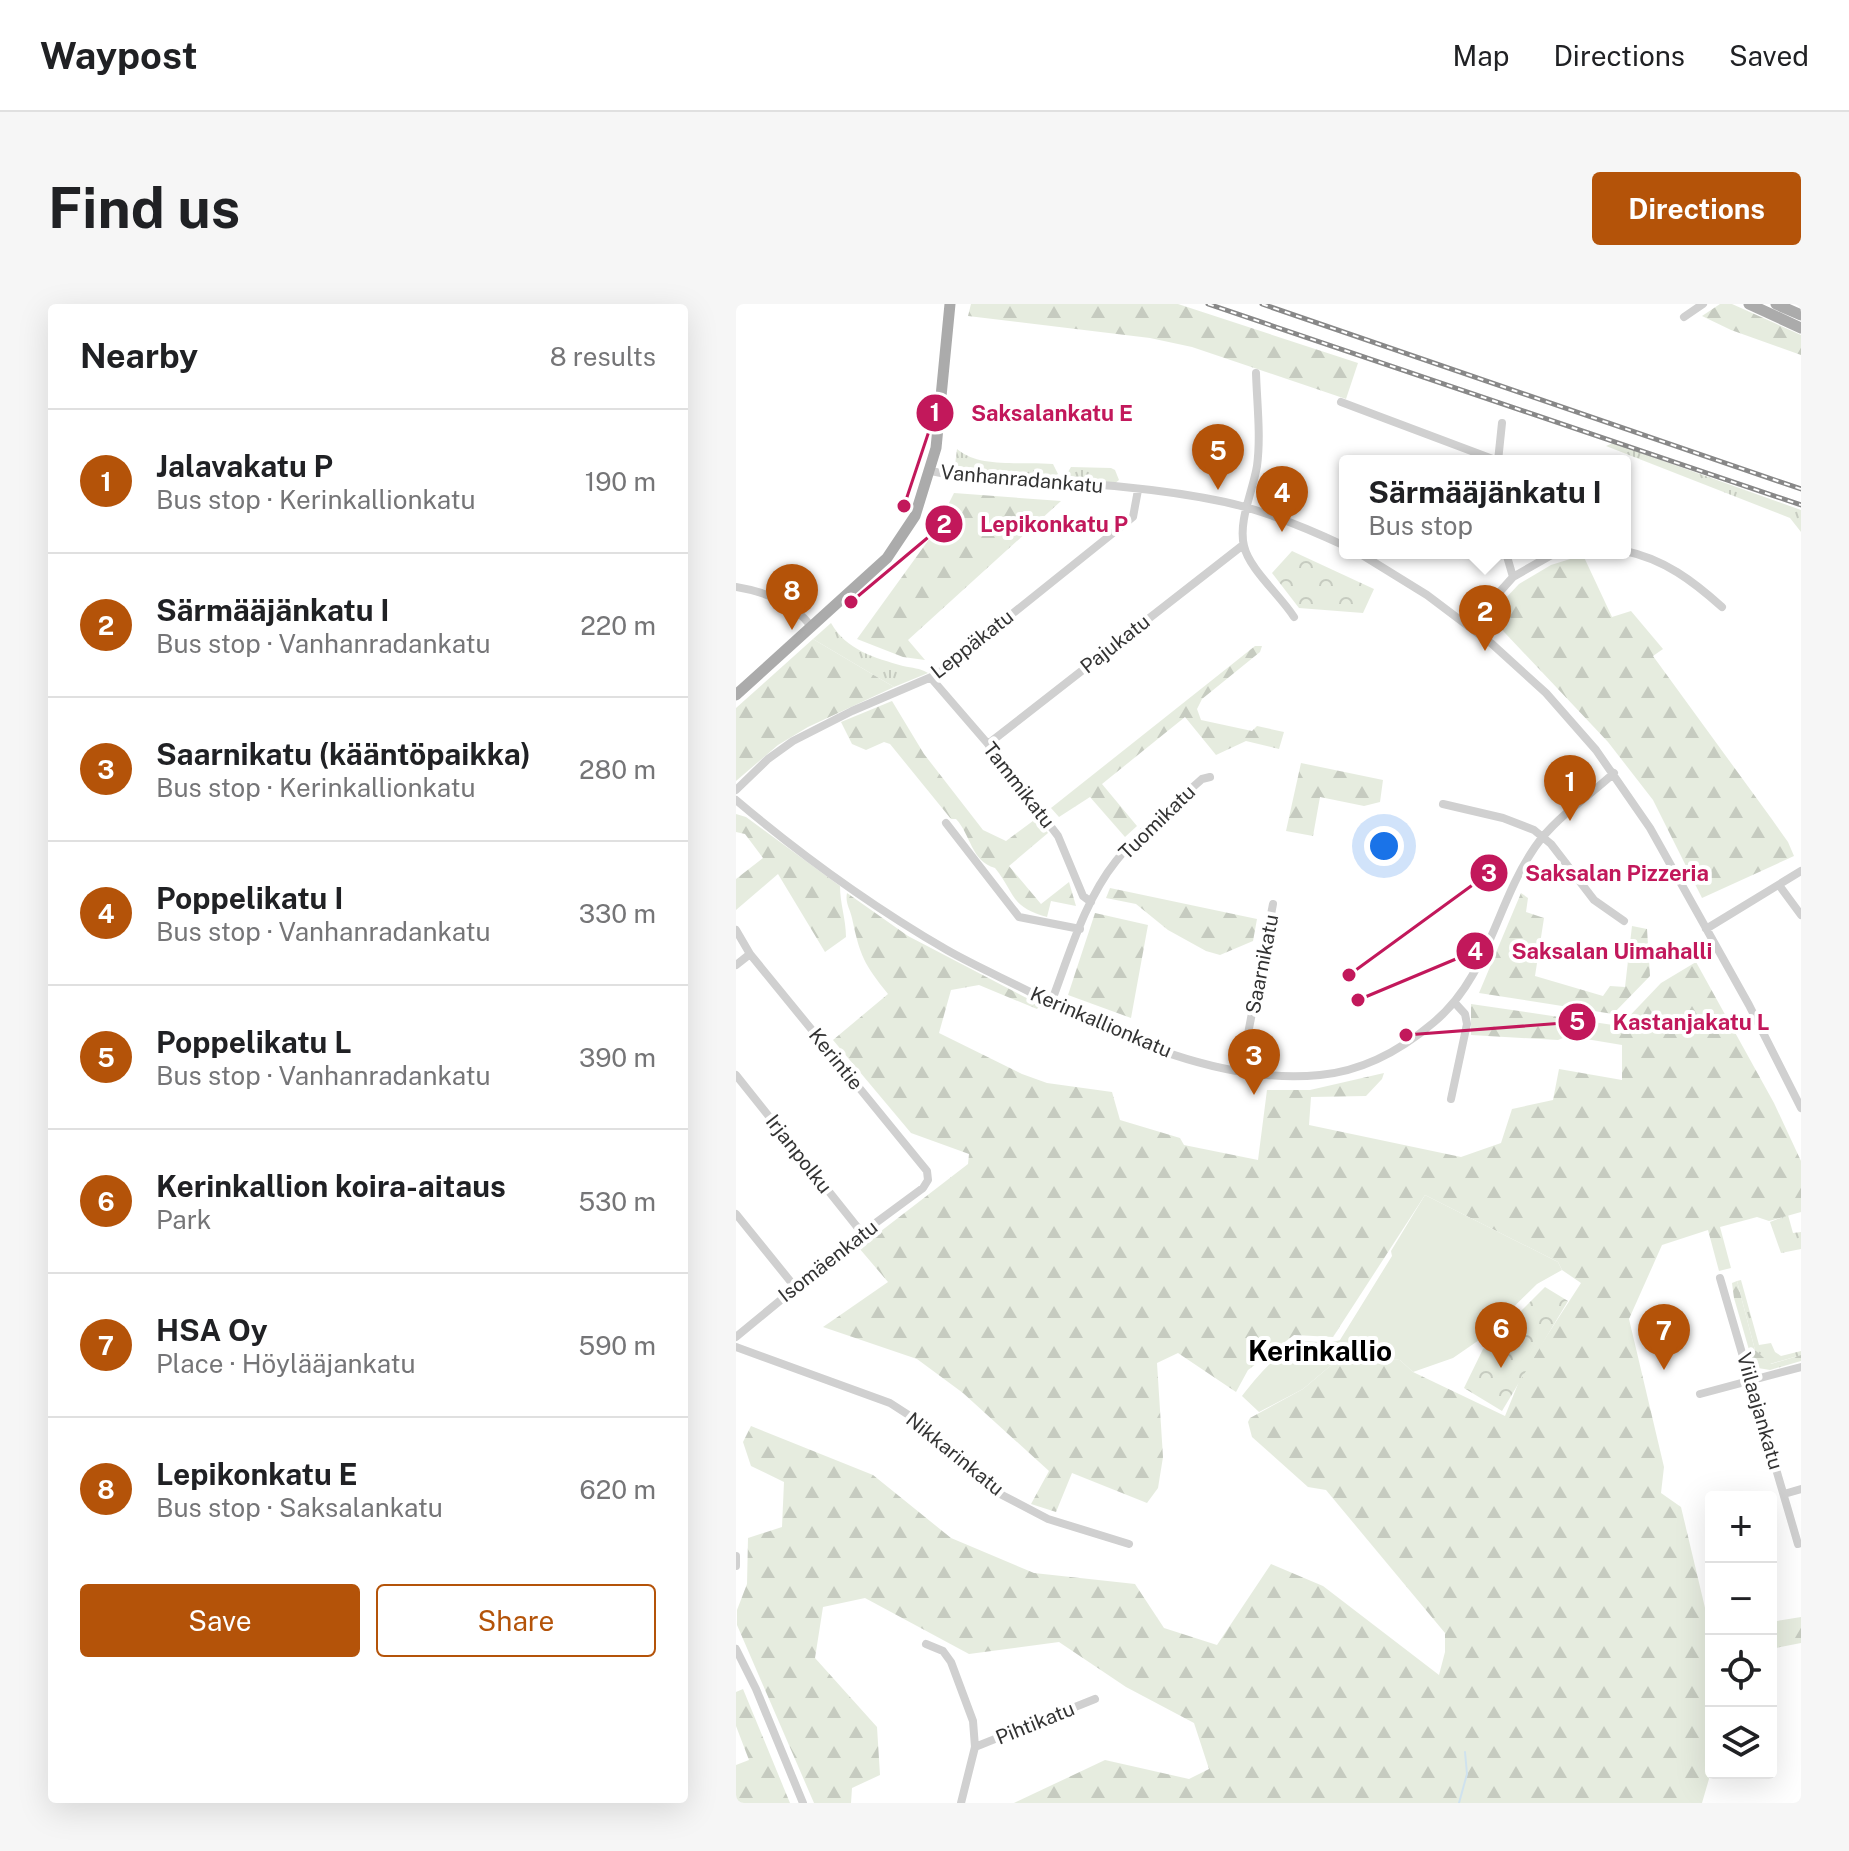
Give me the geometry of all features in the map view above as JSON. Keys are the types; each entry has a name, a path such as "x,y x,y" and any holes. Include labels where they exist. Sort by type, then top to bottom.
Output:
{"main road":[{"path":"736,695 865,580 900,542 915,516 936,448 950,304"},
{"path":"1749,304 1801,328"},
{"path":"1776,304 1801,315"}],"street":[{"path":"1684,317 1703,304"},
{"path":"1256,373 1258,450 1243,545 1252,563 1294,617"},
{"path":"1341,402 1482,455"},
{"path":"1499,455 1502,423"},
{"name":"Vanhanradankatu","path":"931,471 1197,497 1287,520 1339,543"},
{"name":"Leppäkatu","path":"736,790 768,759 793,741 852,711 931,678 1133,517 1138,490"},
{"name":"Pajukatu","path":"988,744 1243,545"},
{"path":"1631,553 1664,564 1692,581 1722,607"},
{"path":"1368,559 1470,625 1546,693 1614,773 1650,828 1749,1005 1801,1108"},
{"path":"1508,559 1513,577"},
{"path":"1470,625 1513,577 1544,559"},
{"path":"736,597 740,588 771,595 804,617 811,626"},
{"name":"Tammikatu","path":"931,678 988,744 1058,836 1083,896 1091,902"},
{"name":"Kerinkallionkatu","path":"736,800 766,826 869,900 948,950 1051,1003 1146,1046 1214,1066 1295,1076 1351,1070 1399,1049 1455,1003 1474,976 1501,908 1534,848 1577,802 1614,773"},
{"name":"Tuomikatu","path":"1051,1003 1091,902 1114,863 1145,829 1202,779 1210,777"},
{"path":"1443,804 1527,825 1543,837 1594,900 1624,921"},
{"path":"946,823 1019,917 1080,929"},
{"path":"1706,929 1801,871"},
{"path":"1779,885 1801,915"},
{"name":"Saarnikatu","path":"1241,1070 1273,904"},
{"name":"Kerintie","path":"736,930 750,954 927,1171 928,1180 923,1188"},
{"path":"736,965 750,954"},
{"path":"1451,1099 1467,1024 1465,1014 1455,1003"},
{"name":"Irjanpolku","path":"736,1075 862,1233"},
{"name":"Isomäenkatu","path":"736,1337 862,1233 923,1188"},
{"path":"736,1214 795,1287"},
{"name":"Viilaajankatu","path":"1720,1278 1798,1544"},
{"name":"Nikkarinkatu","path":"736,1347 890,1403 921,1423 1002,1495 1048,1519 1129,1544"},
{"path":"1700,1394 1801,1367"},
{"path":"1784,1494 1801,1489"},
{"path":"736,1556 736,1566"},
{"name":"Pihtikatu","path":"926,1644 943,1651 951,1662 973,1721 975,1747 961,1803"},
{"path":"736,1649 803,1803"},
{"name":"Pihtikatu","path":"975,1747 1095,1699"}],"green space":[{"path":"971,304 1178,304 1358,363 1346,399 1192,347 1150,338 968,316"},
{"path":"1720,304 1732,304 1801,335 1801,355 1702,316"},
{"path":"1613,443 1801,510 1801,532 1790,518 1606,446"},
{"path":"957,449 990,462 1053,464 1058,474 1054,478 959,468 955,465"},
{"path":"1071,467 1111,468 1119,480 1114,484 1070,480 1068,472"},
{"path":"954,493 1061,501 908,640 925,660 903,657 857,639 935,531"},
{"path":"1292,551 1374,589 1363,613 1299,608 1272,573"},
{"path":"1570,559 1585,559 1612,617 1631,611 1663,649 1653,656 1788,842 1794,856 1702,898 1653,800 1608,742 1489,616 1519,584 1551,565"},
{"path":"831,623 845,640 862,652 928,673 894,687 813,639"},
{"path":"813,639 894,687 808,727 778,745 736,781 736,708"},
{"path":"1255,646 1262,646 1260,652 1202,699 1197,709 1201,720 1252,731 1257,726 1284,732 1279,749 1246,741 1216,755 1185,717 1102,784 1137,826 1125,837 1090,797 1059,817 1051,808"},
{"path":"892,701 924,754 983,830 1006,841 1037,818 1048,833 1009,866 1041,904 1069,882 1076,906 1051,901 1047,917 1019,904 995,868 976,854 961,825 956,819 951,819 890,744 884,742 866,750 852,744 841,722"},
{"path":"1301,763 1383,780 1380,802 1364,806 1320,797 1313,836 1286,831"},
{"path":"736,814 746,817 840,886 846,937 825,952 778,874 736,910 736,879 763,858 745,834 736,832"},
{"path":"1110,888 1257,919 1253,941 1220,955 1206,951 1168,930 1136,904 1106,898"},
{"path":"847,893 908,936 1040,1005 1037,1009 979,985 951,990 939,1033 1047,1083 1112,1092 1120,1120 1180,1138 1184,1145 1258,1160 1267,1090 1310,1090 1384,1073 1366,1096 1311,1097 1309,1125 1461,1157 1501,1143 1512,1109 1553,1100 1559,1069 1622,1080 1622,1045 1568,1036 1558,1040 1471,1035 1471,1004 1620,1026 1661,983 1696,962 1774,1103 1801,1161 1801,1212 1769,1221 1757,1217 1720,1227 1731,1268 1719,1271 1708,1230 1662,1245 1629,1319 1664,1467 1661,1493 1681,1507 1705,1608 1705,1779 1709,1779 1702,1803 1014,1803 1105,1760 1189,1779 1209,1769 1194,1723 1126,1687 1059,1642 969,1654 865,1598 823,1607 815,1658 877,1727 880,1775 852,1788 851,1803 814,1803 737,1625 737,1610 747,1584 748,1538 782,1527 784,1482 751,1466 743,1442 751,1426 873,1475 951,1538 1034,1573 1135,1584 1164,1628 1217,1645 1271,1564 1323,1586 1439,1675 1445,1652 1445,1633 1326,1490 1308,1487 1252,1437 1248,1422 1353,1354 1400,1360 1413,1372 1505,1416 1522,1374 1581,1283 1562,1270 1558,1262 1425,1195 1333,1337 1294,1335 1248,1370 1236,1392 1178,1353 1157,1363 1163,1457 1158,1488 1147,1503 1072,1473 1056,1512 1031,1504 1049,1471 963,1393 917,1359 823,1327 888,1282 859,1248 968,1164 969,1154 911,1133 833,1040 888,994 868,967 847,903"},
{"path":"1521,893 1528,898 1526,912 1544,918 1535,976 1603,996 1610,986 1625,987 1632,926 1647,929 1650,976 1613,1014 1479,993"},
{"path":"1095,913 1148,925 1131,1018 1068,995"},
{"path":"1425,1195 1558,1262 1562,1270 1537,1284 1482,1338 1453,1358 1413,1372 1400,1360 1353,1355 1329,1367 1303,1389 1259,1412 1242,1396 1269,1364 1286,1350 1303,1342 1340,1340"},
{"path":"1788,1215 1793,1233 1801,1232 1801,1249 1781,1253 1770,1222"},
{"path":"1741,1280 1759,1345 1771,1343 1781,1356 1801,1351 1801,1355 1770,1364 1755,1350 1737,1281"},
{"path":"1737,1281 1755,1350 1771,1364 1801,1355 1801,1361 1770,1370 1758,1368 1752,1360 1734,1298 1732,1283"},
{"path":"1545,1287 1568,1301 1502,1411 1464,1388 1483,1349"},
{"path":"1801,1617 1801,1643 1777,1648 1777,1621"},
{"path":"743,1689 790,1803 736,1803 736,1765 749,1760 736,1726 736,1692"}],"waterway":[{"path":"1459,1803 1467,1774 1465,1752"}],"railway":[{"path":"1208,304 1801,505"},
{"path":"1262,304 1801,489"}],"place":[{"name":"Poppelikatu L","path":"1218,490"},
{"name":"Saksalankatu E","path":"904,506"},
{"name":"Poppelikatu I","path":"1282,532"},
{"name":"Lepikonkatu P","path":"851,602"},
{"name":"Lepikonkatu E","path":"792,630"},
{"name":"Särmääjänkatu I","path":"1485,651"},
{"name":"Jalavakatu P","path":"1570,821"},
{"name":"Saksalan Pizzeria","path":"1349,975"},
{"name":"Saksalan Uimahalli","path":"1358,1000"},
{"name":"Kastanjakatu L","path":"1406,1035"},
{"name":"Saarnikatu (kääntöpaikka)","path":"1254,1095"},
{"name":"Kerinkallion koira-aitaus","path":"1501,1368"},
{"name":"HSA Oy","path":"1664,1370"}],"district":[{"name":"Kerinkallio","path":"1320,1350"}]}
